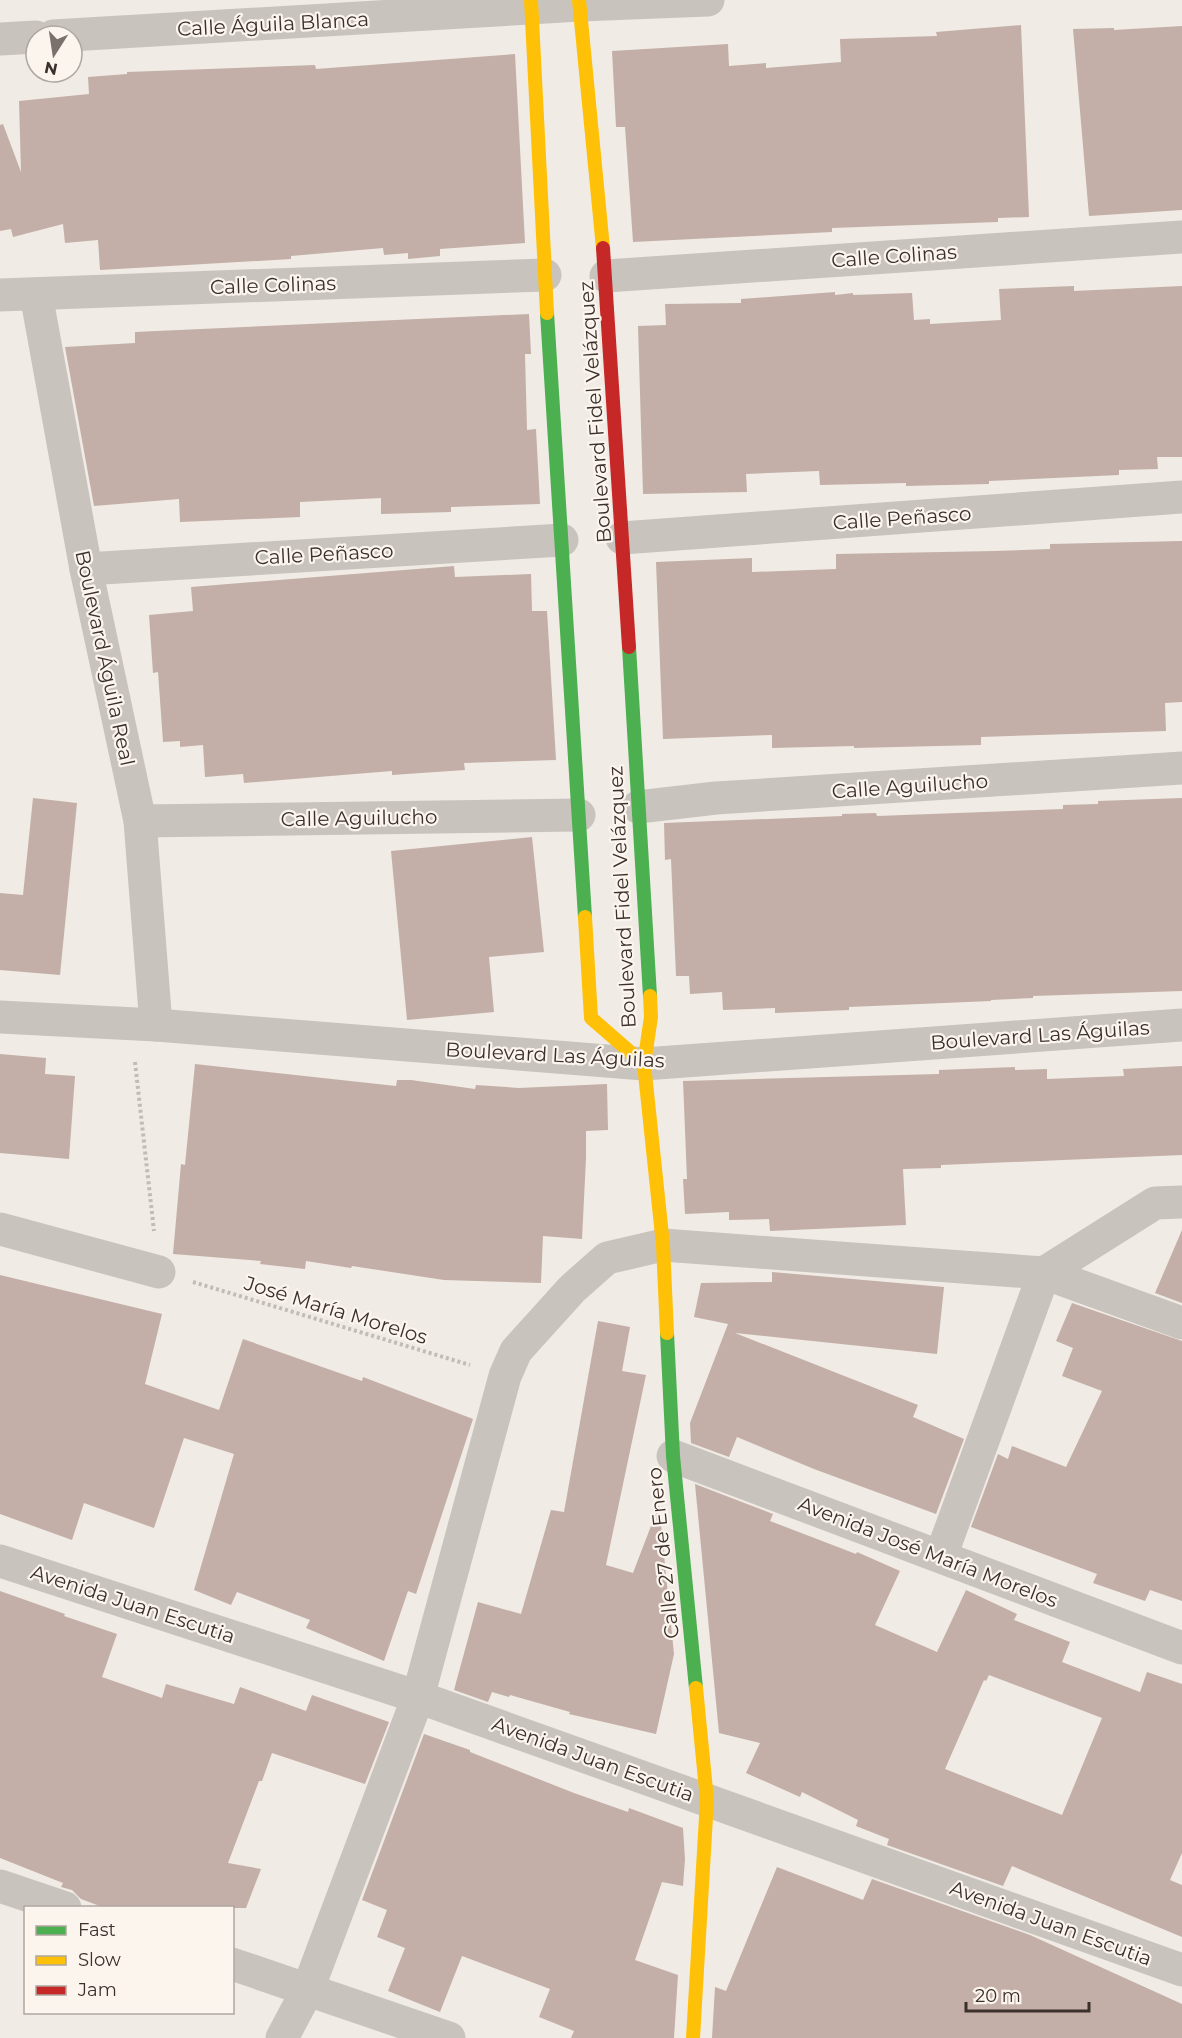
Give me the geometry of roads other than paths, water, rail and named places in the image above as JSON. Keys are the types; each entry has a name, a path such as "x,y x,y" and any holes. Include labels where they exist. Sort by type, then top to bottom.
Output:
{"main road":[{"name":"Boulevard Fidel Velázquez","path":"580,3 606,276 651,1017 644,1064"},
{"name":"Boulevard Fidel Velázquez","path":"531,4 545,275 591,1018 644,1064"},
{"name":"Calle 27 de Enero","path":"644,1064 663,1245 673,1456 708,1800 693,2038"}],"street":[{"name":"Calle Águila Blanca","path":"84,34 531,4 708,0"},
{"path":"0,39 24,38"},
{"name":"Calle Colinas","path":"606,276 1182,237"},
{"name":"Calle Colinas","path":"0,295 545,275"},
{"name":"Boulevard Águila Real","path":"36,294 86,569 140,821 143,1025"},
{"name":"Calle Peñasco","path":"622,538 1182,497"},
{"name":"Calle Peñasco","path":"86,569 562,540"},
{"name":"Calle Aguilucho","path":"638,807 716,798 1182,768"},
{"name":"Calle Aguilucho","path":"140,821 579,815"},
{"name":"Boulevard Las Águilas","path":"0,1017 143,1025 644,1064 1182,1025"},
{"path":"941,1556 1044,1273 1155,1203 1182,1202"},
{"path":"0,1229 159,1272"},
{"path":"282,2038 308,1989 418,1697 505,1376 516,1351 572,1289 607,1258 663,1245 1044,1273 1182,1323"},
{"name":"Avenida José María Morelos","path":"673,1456 1182,1648"},
{"name":"Avenida Juan Escutia","path":"0,1561 418,1697 1182,1970"},
{"path":"0,1886 59,1906"},
{"path":"234,1965 449,2038"}]}
